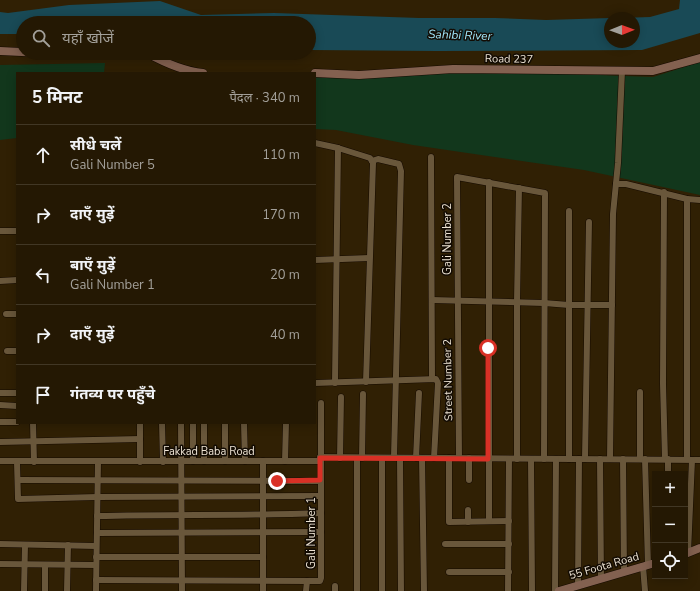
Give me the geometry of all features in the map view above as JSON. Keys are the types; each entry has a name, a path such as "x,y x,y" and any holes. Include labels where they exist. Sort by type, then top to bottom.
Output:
{"street":[{"path":"0,52 16,52"},
{"name":"Road 237","path":"316,74 359,74 453,69 653,72 700,58"},
{"path":"160,60 189,72"},
{"path":"610,459 613,214 622,71"},
{"path":"316,142 338,148 372,161 378,159 399,164 401,170 396,380 401,591"},
{"path":"335,383 338,148"},
{"path":"431,157 432,379"},
{"path":"366,382 372,161"},
{"name":"Gali Number 2","path":"456,301 457,177 489,182"},
{"path":"489,521 489,182 544,193 544,459"},
{"path":"616,184 626,184 664,192 687,199 700,200"},
{"path":"518,459 517,302 519,188"},
{"path":"664,192 663,362 668,471"},
{"path":"687,199 690,460 687,543"},
{"path":"569,211 569,459"},
{"path":"574,588 582,459 589,222"},
{"path":"0,231 16,231"},
{"path":"316,260 370,258"},
{"path":"0,280 16,280"},
{"path":"432,300 612,305"},
{"name":"Street Number 2","path":"456,301 459,458"},
{"path":"6,314 16,314"},
{"path":"6,351 16,351"},
{"path":"316,383 436,379 438,383 434,458"},
{"path":"640,392 649,565 645,591"},
{"path":"0,393 16,393"},
{"path":"419,393 419,458 424,591"},
{"path":"357,591 359,458 363,394"},
{"path":"340,458 341,397"},
{"name":"Gali Number 1","path":"307,581 320,581 321,403"},
{"path":"0,405 16,406"},
{"path":"0,422 16,422"},
{"path":"34,424 34,462"},
{"path":"140,424 140,462"},
{"path":"162,424 163,462"},
{"path":"181,424 182,591"},
{"path":"193,424 193,461"},
{"path":"204,424 204,461"},
{"path":"225,424 225,461"},
{"path":"244,424 244,461"},
{"path":"286,424 286,461"},
{"path":"0,442 34,440 140,439"},
{"name":"Fakkad Baba Road","path":"0,462 286,461 340,458 700,460"},
{"path":"382,458 382,591"},
{"path":"449,458 449,522 509,521"},
{"path":"469,458 469,480"},
{"path":"508,591 509,459"},
{"path":"531,459 532,591"},
{"path":"554,591 556,459"},
{"path":"600,459 601,579"},
{"path":"623,459 624,572"},
{"path":"263,461 263,591"},
{"path":"17,462 18,499 182,496 320,496"},
{"path":"96,591 98,462"},
{"path":"18,480 320,480"},
{"path":"468,510 468,522"},
{"path":"97,516 182,514 262,515 321,513"},
{"path":"97,533 321,532"},
{"path":"0,544 96,546"},
{"path":"444,544 509,544"},
{"path":"24,591 25,545"},
{"path":"67,591 68,545"},
{"path":"688,554 700,548"},
{"path":"96,557 263,557"},
{"path":"0,564 96,566"},
{"path":"45,565 45,591"},
{"name":"55 Foota Road","path":"558,591 574,588 649,565"},
{"path":"449,572 508,572"},
{"path":"96,580 263,582 307,581 306,591"}],"green space":[{"path":"700,62 700,195 584,170 413,145 336,130 316,129 316,75 456,70 653,77"},
{"path":"105,63 104,72 16,72 16,138 0,140 0,65"}],"water":[{"name":"Sahibi River","path":"680,0 700,0 700,33 642,50 316,50 316,16 16,16 16,34 0,34 0,12 8,13 69,5 160,1 201,15 274,13 419,18 546,20 604,18 604,48 640,48 640,17 650,17 679,9"}],"route":[{"path":"277,481 320,480 320,458 394,457 488,459 488,348"}]}
